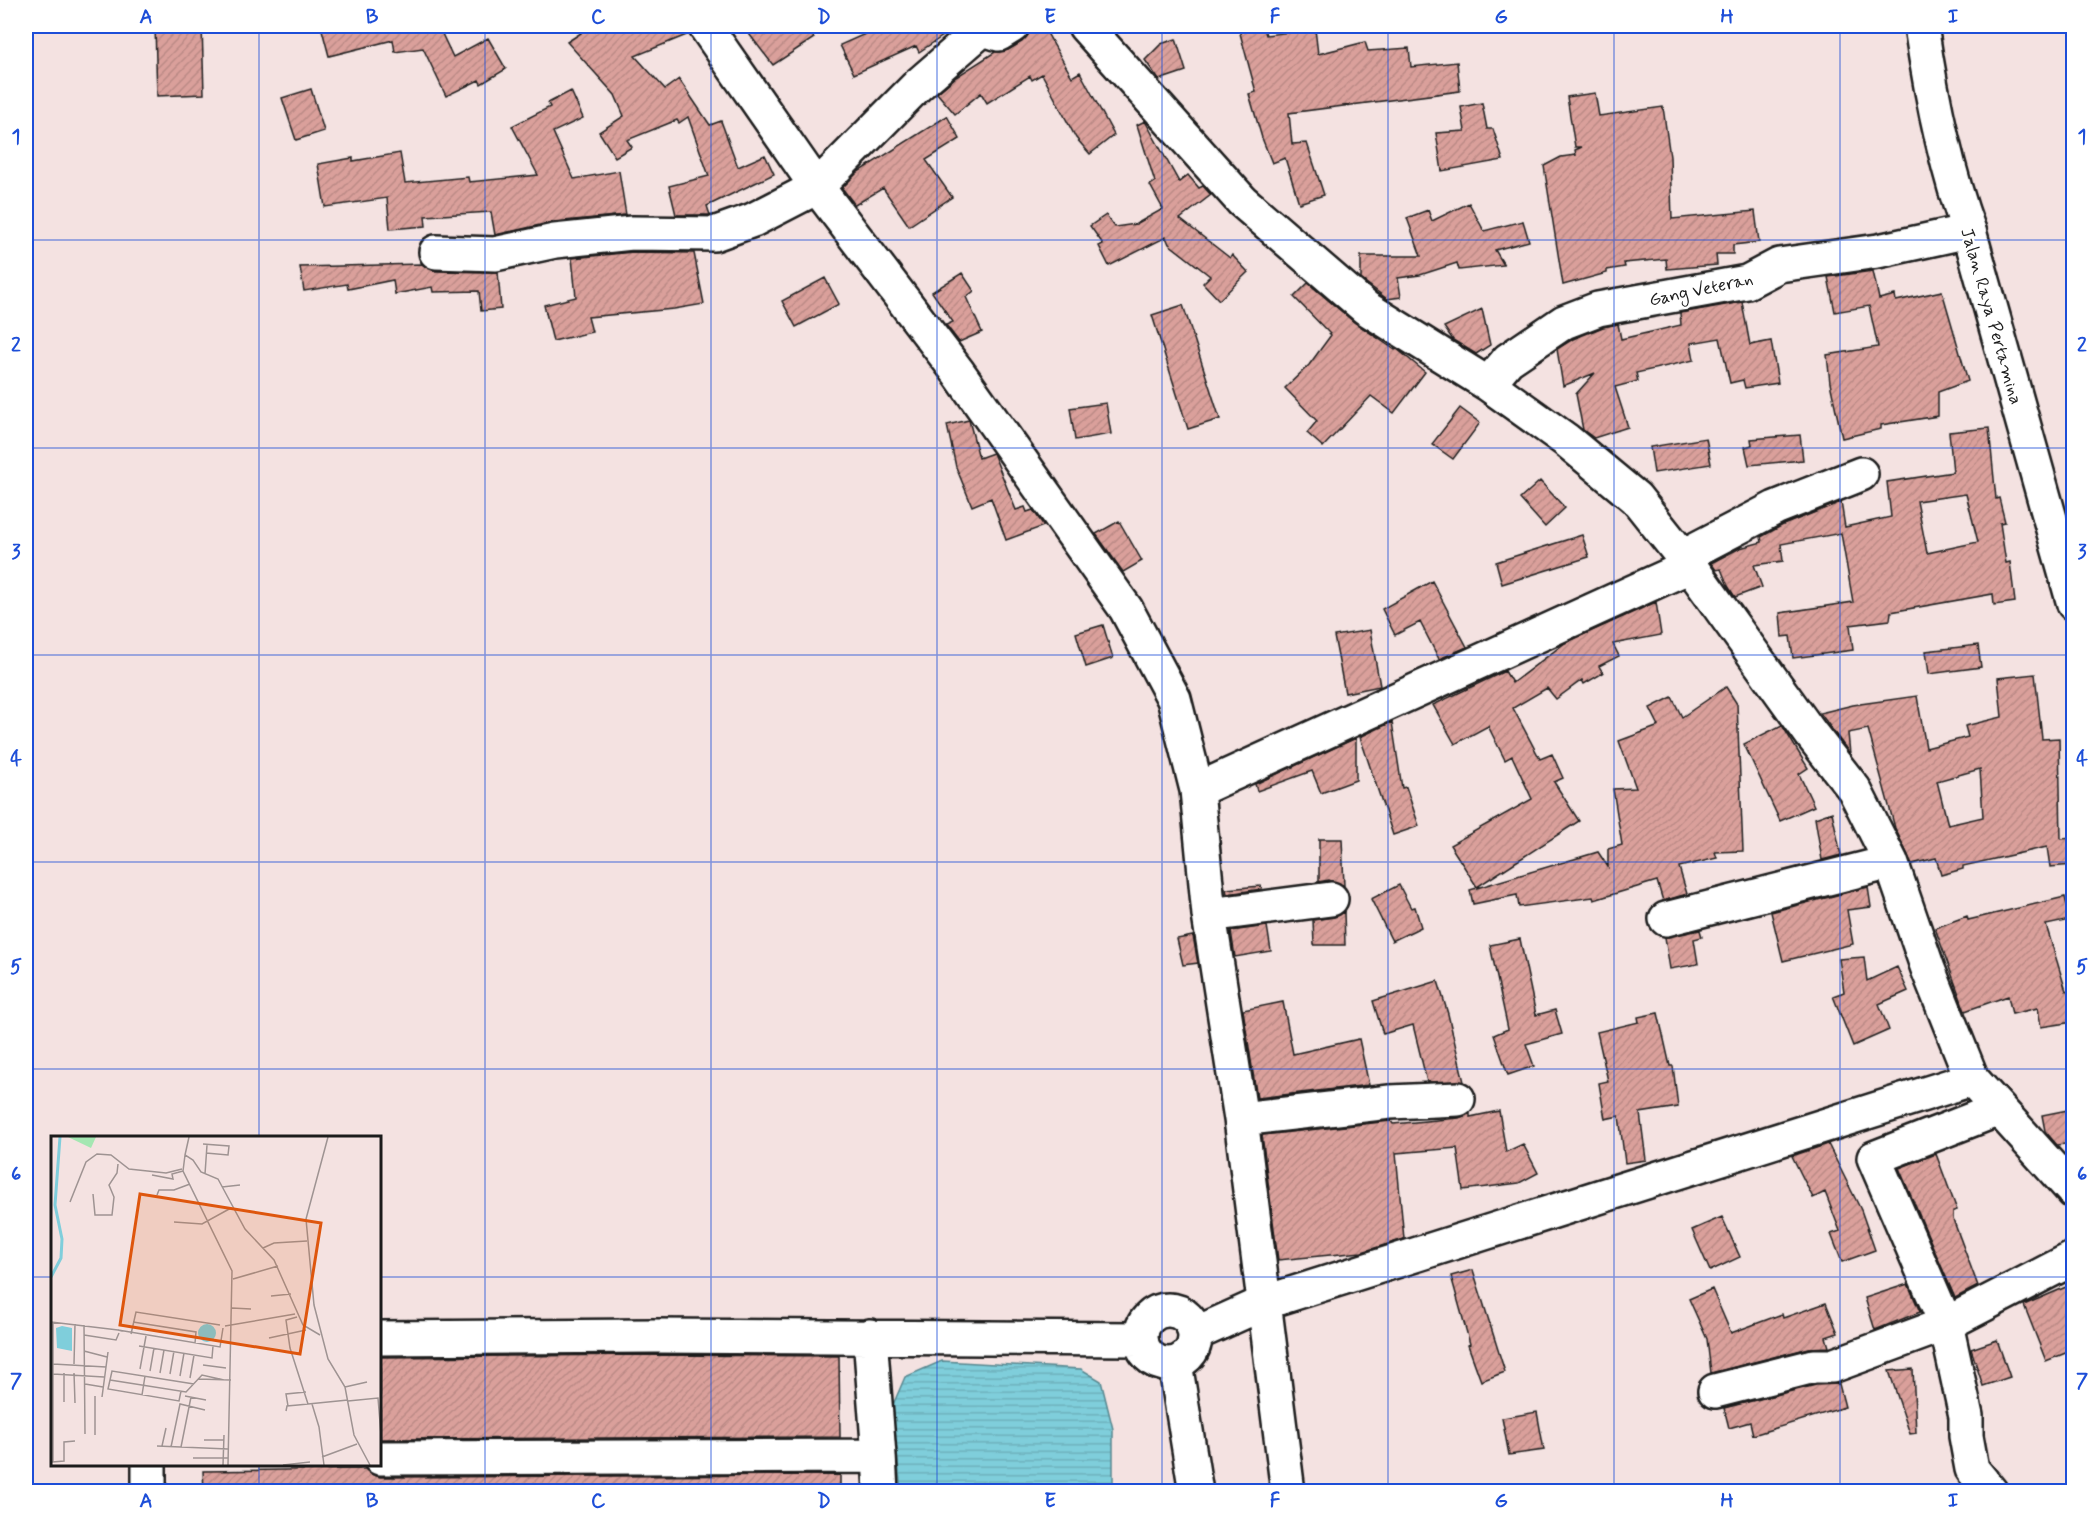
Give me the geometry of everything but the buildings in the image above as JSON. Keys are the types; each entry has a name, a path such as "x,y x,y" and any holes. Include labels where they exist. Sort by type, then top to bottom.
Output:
{"street":[{"path":"705,26 817,187 958,372 1126,609 1174,699 1197,790 1209,915 1241,1119 1266,1302 1288,1491"},
{"path":"436,252 495,254 555,241 632,233 714,234 753,220 817,187 918,85 978,33 987,30 999,34 1012,26"},
{"path":"1085,26 1242,201 1366,308 1488,384 1566,440 1636,498 1687,561 1810,734 1854,789 1891,861 1928,969 1972,1079 2073,1192"},
{"name":"Jalan Raya Pertamina","path":"1921,26 1927,65 1956,190 2073,604"},
{"name":"Gang Veteran","path":"1488,384 1509,360 1564,322 1598,309 1671,298 1747,282 1779,265 1878,251 1969,231"},
{"path":"1197,790 1687,561 1775,508 1861,474"},
{"path":"1666,919 1891,861"},
{"path":"1209,915 1330,899"},
{"path":"1195,1334 1266,1302 1972,1079"},
{"path":"1241,1119 1390,1102 1458,1099"},
{"path":"1990,1491 1972,1469 1966,1436 1966,1416 1946,1324 1874,1158 1999,1109"},
{"path":"1715,1391 1814,1366 1832,1366 1946,1324 2073,1258"},
{"path":"1171,1310 1187,1318 1195,1334 1190,1352 1175,1363 1157,1361 1149,1356 1141,1339 1146,1321 1161,1311 1171,1310"},
{"path":"381,1338 870,1336 1141,1339"},
{"path":"870,1336 881,1491"},
{"path":"1175,1363 1196,1491"},
{"path":"381,1458 879,1456"},
{"path":"149,1466 149,1491"}],"water":[{"path":"942,1361 1081,1369 1101,1381 1113,1429 1113,1491 901,1491 892,1407 905,1377"}]}
